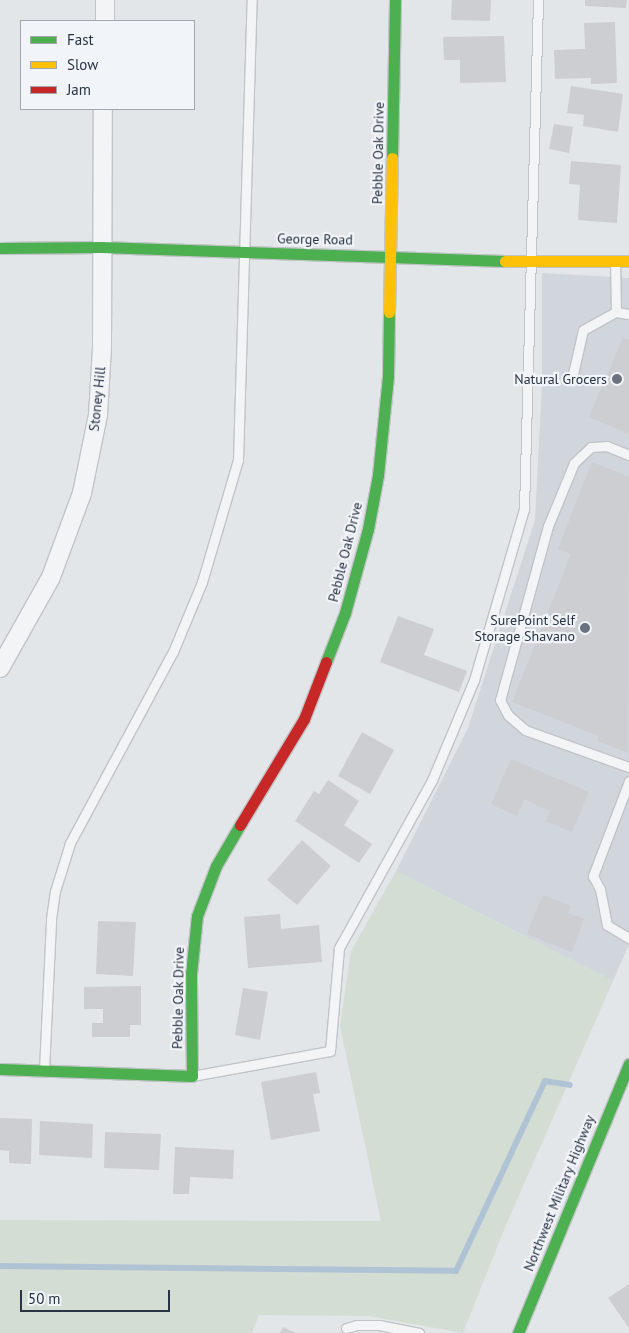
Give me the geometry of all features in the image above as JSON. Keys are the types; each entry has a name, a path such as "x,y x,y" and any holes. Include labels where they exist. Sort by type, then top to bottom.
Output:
{"street":[{"path":"105,0 105,20"},
{"name":"Pebble Oak Drive","path":"192,1076 191,974 197,916 205,890 216,866 304,719 345,613 368,529 378,475 388,376 395,0"},
{"name":"Stoney Hill","path":"0,668 52,577 82,493 98,415 102,347 101,247 104,110"},
{"name":"George Road","path":"0,248 101,247 533,262 629,261"},
{"name":"Northwest Military Highway","path":"518,1333 629,1064"},
{"path":"0,1069 192,1076"}],"lane":[{"path":"44,1070 51,919 55,891 70,843 173,652 202,582 238,460 246,252 252,0"},
{"path":"192,1076 330,1052 339,948 432,780 474,680 524,509 533,262 538,0"},
{"path":"615,262 616,312"},
{"path":"572,378 583,330 616,312 629,314"},
{"path":"629,455 607,446 590,447 574,463 548,526 500,700 508,715 525,730 629,767"},
{"path":"629,781 593,876 600,889 607,925 629,938"},
{"path":"346,1328 357,1325 380,1325 419,1333"}],"shaded area":[{"path":"542,273 629,278 629,944 613,981 396,871 468,728 535,520 542,384"},
{"path":"396,871 613,981 506,1225 463,1333 369,1316 259,1315 252,1333 0,1333 0,1220 381,1221 340,1026 351,951"}],"building":[{"path":"452,0 491,0 490,21 451,20"},
{"path":"585,0 627,0 626,8 585,6"},
{"path":"615,22 617,83 591,84 591,78 555,79 554,50 585,49 584,23"},
{"path":"504,36 506,82 460,83 460,60 444,60 443,37"},
{"path":"571,86 623,94 618,132 583,126 584,115 567,113"},
{"path":"554,124 573,127 569,153 549,149"},
{"path":"571,161 621,165 617,223 578,220 580,185 569,184"},
{"name":"Natural Grocers","path":"623,338 629,340 629,434 589,417"},
{"name":"SurePoint Self Storage Shavano","path":"592,462 629,477 628,753 597,741 599,736 512,702 571,554 558,549"},
{"path":"398,616 434,629 424,655 467,671 459,692 380,662"},
{"path":"362,732 394,750 370,794 338,776"},
{"path":"511,759 589,792 572,832 546,821 550,811 524,799 517,816 491,804"},
{"path":"328,780 359,801 344,825 372,844 359,863 295,821 314,791 319,794"},
{"path":"302,840 331,866 297,905 267,880"},
{"path":"543,895 571,906 568,913 584,919 572,952 527,934"},
{"path":"280,914 281,929 319,925 322,962 248,968 244,917"},
{"path":"98,921 136,922 133,976 96,974"},
{"path":"141,986 141,1025 130,1025 130,1037 92,1037 92,1023 103,1023 103,1009 84,1009 84,987"},
{"path":"243,988 268,992 260,1040 235,1035"},
{"path":"316,1072 320,1093 313,1094 320,1131 271,1140 261,1082"},
{"path":"0,1118 32,1119 31,1164 9,1163 9,1151 0,1150"},
{"path":"40,1121 93,1124 92,1158 39,1155"},
{"path":"105,1132 161,1134 159,1170 104,1168"},
{"path":"175,1147 234,1150 233,1179 190,1177 189,1194 173,1194"},
{"path":"629,1284 629,1328 608,1298"},
{"path":"283,1327 296,1333 280,1333"}],"waterway":[{"path":"0,1266 456,1271 545,1081 570,1085"}],"traffic: fast":[{"path":"392,158 395,0"},
{"path":"0,248 101,247 505,261"},
{"path":"326,662 345,613 368,529 378,475 388,376 389,312"},
{"path":"0,1069 192,1076 191,974 197,916 216,866 240,825"},
{"path":"518,1333 629,1064"}],"traffic: slow":[{"path":"389,312 392,158"},
{"path":"505,261 629,261"}],"traffic: jam":[{"path":"240,825 304,719 326,662"}],"place":[{"name":"Natural Grocers","path":"617,379"},
{"name":"SurePoint Self Storage Shavano","path":"585,628"}]}
